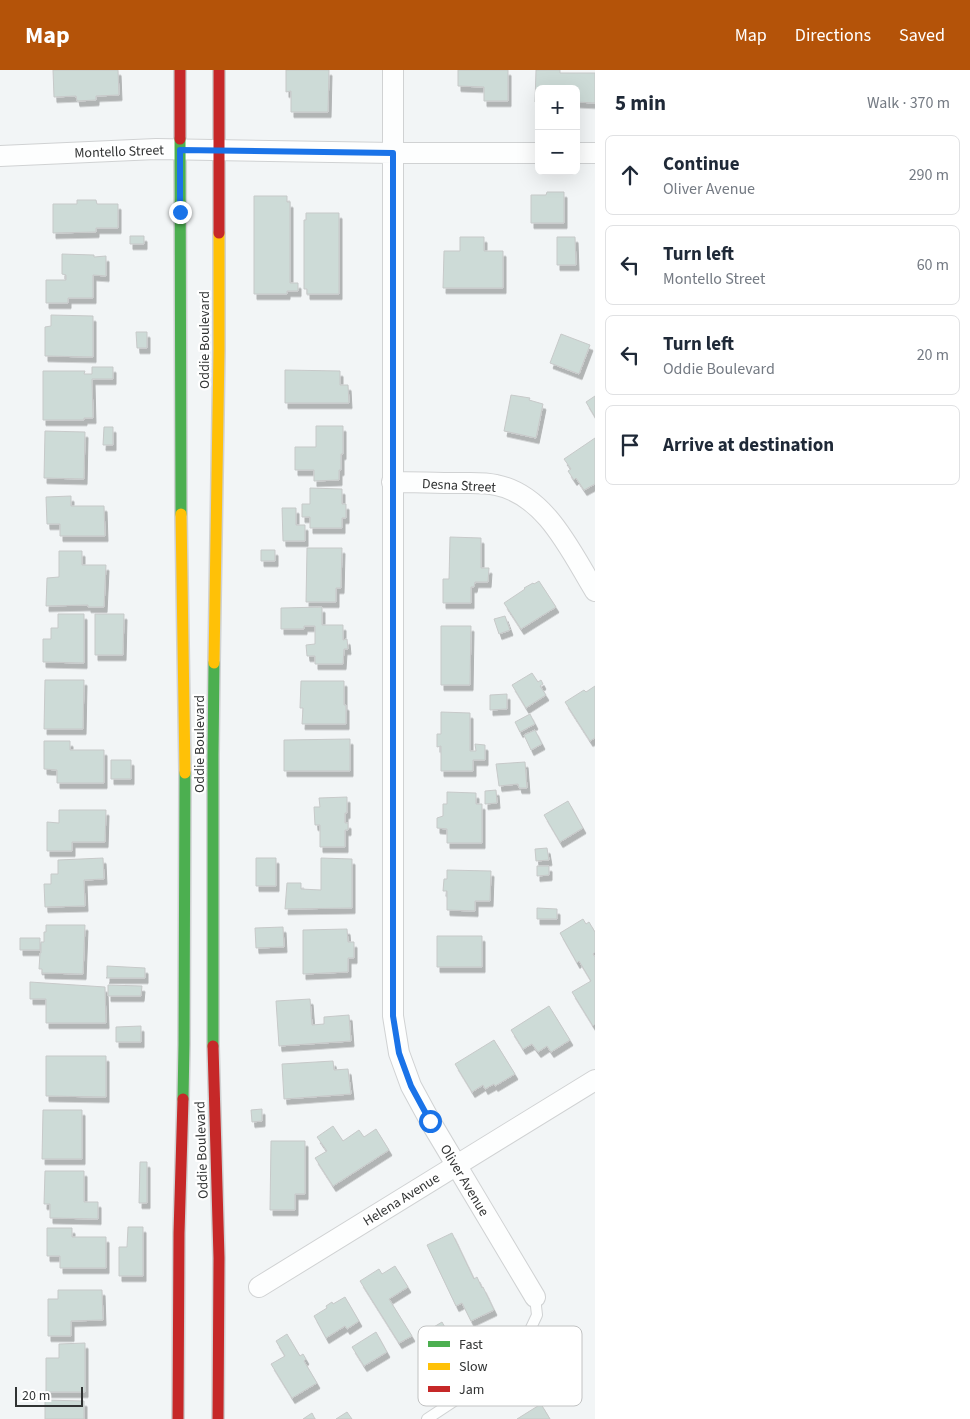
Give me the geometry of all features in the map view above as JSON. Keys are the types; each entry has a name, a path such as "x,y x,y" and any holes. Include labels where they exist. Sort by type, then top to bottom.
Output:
{"main road":[{"name":"Oddie Boulevard","path":"178,1419 179,1223 184,1050 185,736 180,449 180,70"},
{"name":"Oddie Boulevard","path":"218,1419 219,1258 213,1049 213,923 214,680 219,351 219,70"}],"street":[{"name":"Oliver Avenue","path":"393,70 393,1016 399,1053 411,1086 535,1297"},
{"name":"Montello Street","path":"0,156 156,149 535,153"},
{"path":"580,153 595,152"},
{"name":"Desna Street","path":"392,482 480,483 512,490 528,499 543,512 556,528 595,591"},
{"name":"Helena Avenue","path":"259,1287 595,1080"}],"lane":[{"path":"532,1326 537,1315 535,1297"},
{"path":"427,1419 447,1406"}],"building":[{"path":"53,70 118,70 119,95 96,96 96,100 77,101 76,96 54,97"},
{"path":"286,70 329,70 328,112 291,112 291,91 286,92"},
{"path":"458,70 508,70 508,101 484,101 484,87 458,86"},
{"path":"536,70 560,70 560,73 595,73 595,103 580,102 580,85 536,85"},
{"path":"547,192 564,192 564,223 531,223 531,195 546,195"},
{"path":"254,196 287,196 287,202 290,202 290,283 298,283 298,291 287,291 287,294 254,294"},
{"path":"77,200 96,200 97,204 118,204 118,228 96,228 96,232 53,233 53,204 77,204"},
{"path":"306,213 339,213 339,294 307,294 307,289 304,289 304,220 306,220"},
{"path":"130,236 144,236 144,244 130,244"},
{"path":"460,237 484,237 484,251 503,251 503,288 443,288 444,251 460,251"},
{"path":"557,237 575,237 576,265 557,265"},
{"path":"62,254 94,255 94,257 106,256 106,276 93,275 93,298 68,298 68,303 46,303 46,280 66,280 66,275 62,274"},
{"path":"51,315 93,316 93,357 45,356 45,327 51,326"},
{"path":"136,332 147,332 147,348 137,348"},
{"path":"561,334 590,345 579,374 550,363"},
{"path":"92,367 113,367 113,379 92,379 93,418 84,418 84,420 43,420 43,371 85,371 84,374 92,374"},
{"path":"285,370 340,371 340,385 348,385 349,403 285,403"},
{"path":"511,395 530,398 529,400 543,404 536,438 504,431"},
{"path":"595,396 595,417 586,402"},
{"path":"316,426 343,426 343,454 341,454 339,480 314,481 314,470 295,470 295,447 316,447"},
{"path":"104,427 113,427 113,445 103,445"},
{"path":"45,431 85,432 84,479 44,478"},
{"path":"595,438 595,484 584,490 576,478 574,480 568,471 571,469 564,459"},
{"path":"310,488 342,489 342,504 346,504 346,518 342,518 342,528 310,528 310,517 302,517 302,504 310,504"},
{"path":"71,496 71,506 104,506 105,536 60,536 60,524 47,524 46,497"},
{"path":"282,508 296,508 296,525 305,525 305,541 283,541"},
{"path":"450,537 481,538 481,568 489,568 488,582 475,582 474,587 471,587 471,603 443,603 443,579 449,579"},
{"path":"307,548 342,548 341,588 336,588 336,602 306,602"},
{"path":"261,550 275,550 275,561 261,561"},
{"path":"59,551 82,551 82,565 106,565 104,607 88,607 88,605 46,606 47,578 59,577"},
{"path":"539,581 556,607 521,629 504,603 524,588"},
{"path":"322,607 322,625 343,625 343,640 347,639 348,649 344,649 343,664 315,664 315,656 307,656 306,645 315,644 315,626 304,626 304,629 281,629 281,608"},
{"path":"58,614 84,614 84,663 43,662 43,639 51,639 51,628 58,628"},
{"path":"95,614 124,614 123,655 95,655"},
{"path":"505,616 510,630 499,634 494,619"},
{"path":"441,626 471,626 470,685 441,685"},
{"path":"532,673 538,682 541,680 543,684 540,686 546,695 526,708 512,685"},
{"path":"45,680 84,680 83,729 44,729"},
{"path":"301,681 344,681 346,724 302,724 303,708 300,708"},
{"path":"595,686 595,738 590,741 565,702 584,690 586,692"},
{"path":"507,694 507,709 490,710 490,695"},
{"path":"441,712 470,713 470,751 476,751 475,744 485,745 485,760 473,760 473,771 441,771 441,746 437,747 437,734 441,734"},
{"path":"530,714 535,724 520,732 515,722"},
{"path":"535,730 542,744 531,750 524,735"},
{"path":"350,739 350,771 284,771 284,740"},
{"path":"44,741 70,741 70,750 104,750 104,783 57,783 57,770 44,769"},
{"path":"111,760 131,760 131,779 111,779"},
{"path":"525,762 527,788 519,788 518,784 499,786 496,764"},
{"path":"496,790 497,803 485,804 485,791"},
{"path":"447,792 476,793 476,804 482,804 482,843 447,843 447,829 437,828 437,818 443,816 443,804 447,804"},
{"path":"347,797 345,823 348,823 348,830 345,830 345,847 320,847 320,825 315,825 314,807 320,807 319,798"},
{"path":"568,801 583,828 560,842 544,815"},
{"path":"59,810 106,810 105,842 72,842 72,851 47,851 47,822 59,823"},
{"path":"547,848 549,860 536,861 535,849"},
{"path":"103,858 104,879 84,880 85,906 45,907 44,884 51,884 51,874 58,874 58,860"},
{"path":"256,858 276,858 276,886 256,886"},
{"path":"321,858 352,859 352,908 285,909 287,883 301,883 301,889 321,890"},
{"path":"537,866 549,866 549,875 537,876"},
{"path":"447,870 491,871 490,901 475,901 475,911 447,910 447,891 443,891 444,879 447,879"},
{"path":"537,908 557,909 557,919 537,919"},
{"path":"583,919 586,924 589,922 595,932 595,952 593,954 595,957 595,1024 593,1026 572,992 591,981 579,961 577,963 560,933"},
{"path":"46,925 85,925 83,974 42,973 42,969 39,969 40,953 41,942 44,942"},
{"path":"283,927 284,947 256,948 255,928"},
{"path":"347,929 348,942 354,942 354,958 348,958 348,972 303,974 303,930"},
{"path":"437,936 482,936 482,967 437,967"},
{"path":"20,938 40,938 40,950 20,950"},
{"path":"107,966 145,968 145,978 106,978"},
{"path":"30,982 105,987 106,1023 46,1023 46,999 30,999"},
{"path":"108,985 142,986 141,996 108,996"},
{"path":"310,999 312,1025 324,1024 324,1017 349,1015 351,1041 279,1046 276,1001"},
{"path":"549,1006 570,1040 551,1052 547,1046 538,1052 532,1044 523,1049 511,1030"},
{"path":"141,1026 141,1042 116,1042 116,1027"},
{"path":"494,1040 515,1074 495,1086 494,1084 485,1089 483,1085 472,1092 455,1064"},
{"path":"46,1056 106,1056 106,1097 46,1096"},
{"path":"333,1061 334,1070 348,1069 351,1094 284,1099 282,1064"},
{"path":"262,1109 262,1121 252,1122 251,1110"},
{"path":"43,1110 82,1110 82,1159 42,1159"},
{"path":"333,1126 343,1141 359,1130 364,1137 376,1129 389,1150 333,1186 315,1158 327,1151 317,1137"},
{"path":"271,1141 305,1141 305,1194 295,1194 295,1210 270,1210"},
{"path":"140,1162 147,1162 147,1203 139,1203"},
{"path":"45,1171 84,1171 84,1202 98,1202 98,1219 50,1218 50,1204 44,1204"},
{"path":"128,1227 143,1227 143,1276 119,1276 119,1247 127,1247"},
{"path":"47,1228 72,1228 72,1237 106,1237 106,1268 60,1268 60,1256 47,1256"},
{"path":"452,1233 474,1279 477,1277 494,1310 471,1321 462,1303 456,1306 427,1245"},
{"path":"395,1266 408,1287 389,1299 412,1336 399,1343 360,1281 379,1269 382,1274"},
{"path":"58,1290 102,1290 103,1320 71,1321 71,1336 48,1336 48,1299 58,1299"},
{"path":"345,1297 359,1321 347,1329 345,1326 326,1338 314,1316 327,1308 326,1306 332,1302 333,1304"},
{"path":"442,1322 444,1326 435,1326"},
{"path":"376,1332 387,1352 364,1366 352,1347"},
{"path":"287,1334 300,1356 303,1354 306,1359 304,1361 317,1383 292,1398 271,1364 285,1356 276,1341"},
{"path":"85,1343 85,1392 46,1392 46,1358 59,1358 59,1344"},
{"path":"45,1400 84,1401 84,1419 45,1419"},
{"path":"538,1406 542,1406 550,1419 517,1419"},
{"path":"347,1412 352,1419 336,1419"},
{"path":"312,1413 315,1419 303,1419"}],"traffic: fast":[{"path":"180,139 181,514"},
{"path":"213,1046 214,663"},
{"path":"183,1099 185,773"}],"traffic: slow":[{"path":"214,663 219,233"},
{"path":"181,514 185,773"}],"traffic: jam":[{"path":"180,70 180,139"},
{"path":"219,70 219,233"},
{"path":"213,1046 219,1258 218,1419"},
{"path":"178,1419 179,1233 183,1099"}],"route":[{"path":"180,212 180,150 393,153 393,1016 399,1053 411,1086 430,1121"}]}
